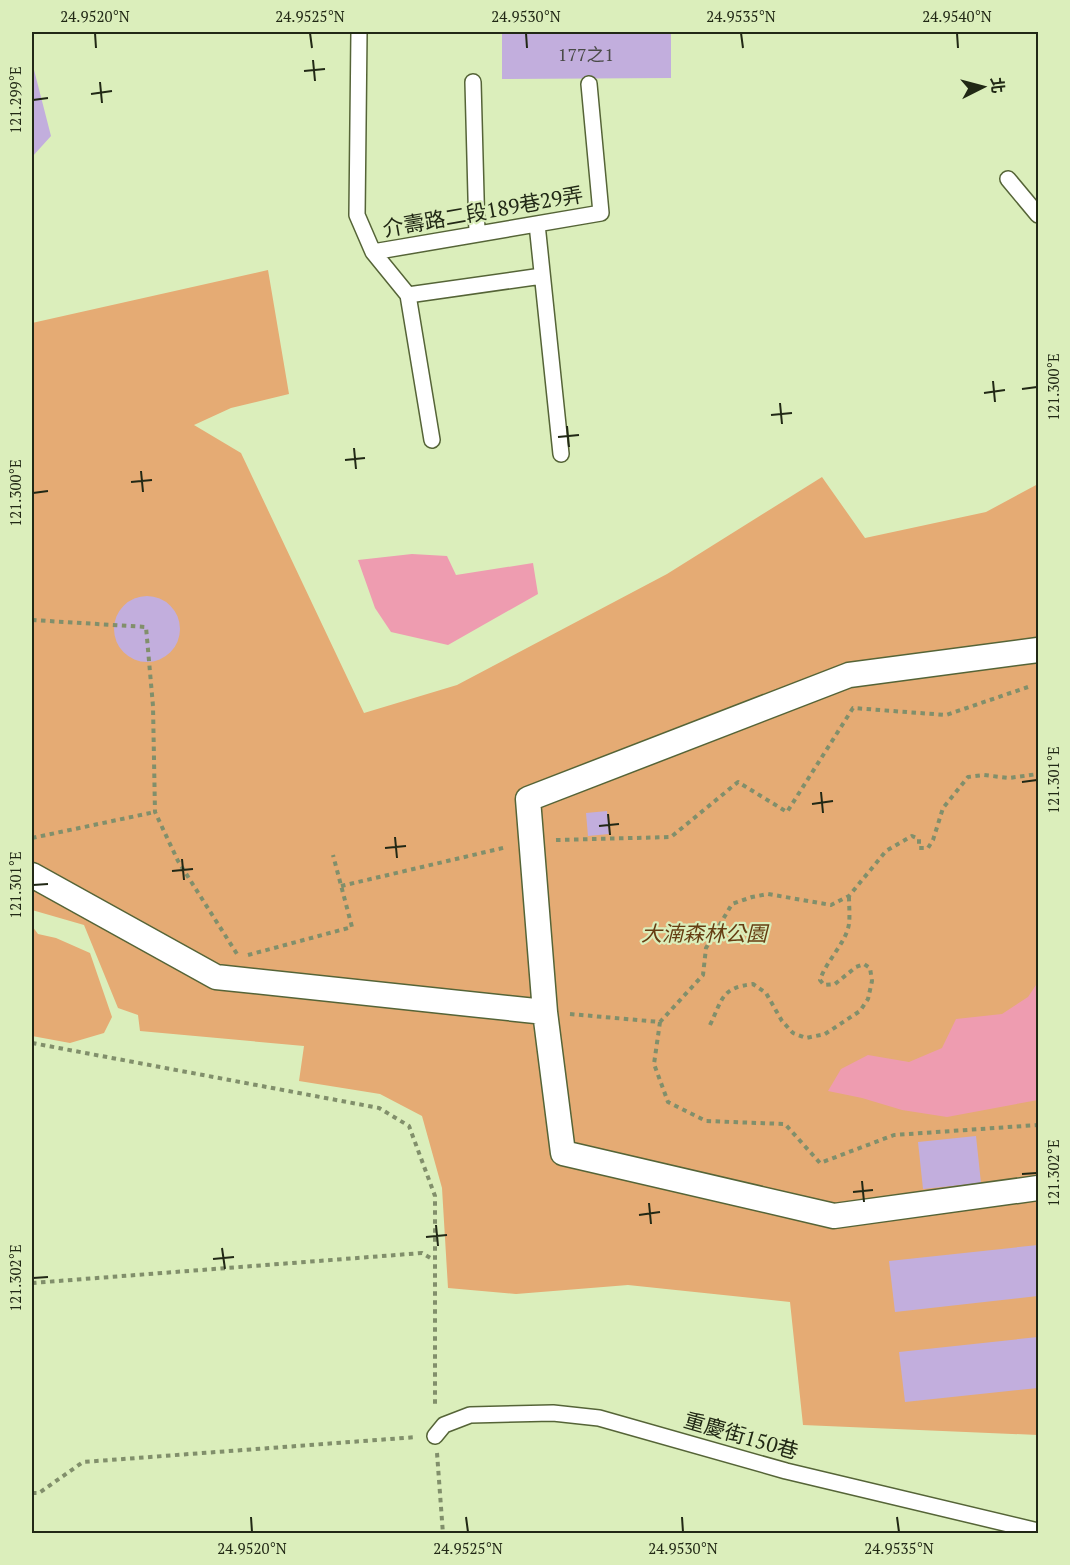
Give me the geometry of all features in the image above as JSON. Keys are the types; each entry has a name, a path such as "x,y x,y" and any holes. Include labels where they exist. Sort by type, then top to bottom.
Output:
{"street":[{"path":"1038,650 849,675 528,799 545,1012 563,1154 834,1216 1038,1188"},
{"path":"32,875 216,977 545,1012"}],"lane":[{"path":"359,32 357,214 373,252 408,295 432,440"},
{"path":"473,82 477,234"},
{"name":"介壽路二段189巷29弄","path":"373,252 601,213 589,84"},
{"path":"1008,180 1038,215"},
{"path":"537,224 561,454"},
{"path":"408,295 542,276"},
{"name":"重慶街150巷","path":"435,1436 444,1425 470,1415 553,1413 599,1418 786,1471 1038,1532"}],"path":[{"path":"32,620 146,627 153,706 155,812 178,861 239,957 352,927 333,855"},
{"path":"341,886 531,841 670,837 738,782 787,812 853,708 946,715 1028,687"},
{"path":"1038,774 1009,778 984,775 968,777 943,807 933,840 928,848 920,848 919,839 912,836 886,851 849,896 831,905 768,894 732,904 706,948 703,975 660,1022 654,1064 668,1102 706,1121 785,1124 820,1163 894,1135 1038,1125"},
{"path":"32,838 155,812"},
{"path":"710,1025 725,993 738,986 753,984 766,993 782,1021 793,1033 806,1038 825,1034 860,1011 868,999 872,981 870,968 864,964 856,967 835,984 824,986 820,980 849,926 849,896"},
{"path":"545,1012 660,1022"},
{"path":"32,1043 379,1108 409,1126 435,1196 435,1436 442,1533"},
{"path":"32,1283 422,1253 435,1261"},
{"path":"32,1493 39,1493 83,1462 435,1436"}],"green space":[{"name":"大湳森林公園","path":"268,270 289,394 231,408 194,425 241,453 364,713 457,685 667,574 822,477 865,538 986,512 1038,484 1038,1435 803,1425 790,1302 628,1285 516,1294 448,1288 442,1188 422,1116 380,1094 299,1081 304,1046 140,1031 138,1015 118,1008 84,925 32,910 32,323"},
{"path":"32,926 38,934 56,938 90,953 112,1017 104,1033 70,1043 32,1036"}],"shaded area":[{"path":"412,554 447,556 456,575 533,563 538,594 448,645 391,632 375,608 358,560"},
{"path":"1038,982 1038,1100 947,1117 902,1110 828,1091 841,1069 868,1055 909,1062 942,1048 956,1019 1002,1014 1028,997"}],"building":[{"path":"502,32 671,32 671,78 502,79"},
{"path":"32,62 51,136 32,157"},
{"path":"147,596 160,599 170,606 177,616 180,629 177,642 170,652 160,659 147,662 134,659 124,652 117,642 114,629 117,616 124,606 134,599"},
{"path":"607,811 609,834 588,836 586,813"},
{"path":"976,1136 981,1183 923,1189 918,1142"},
{"path":"1038,1245 1038,1296 895,1312 889,1261"},
{"path":"1038,1337 1038,1388 905,1402 899,1352"}]}
